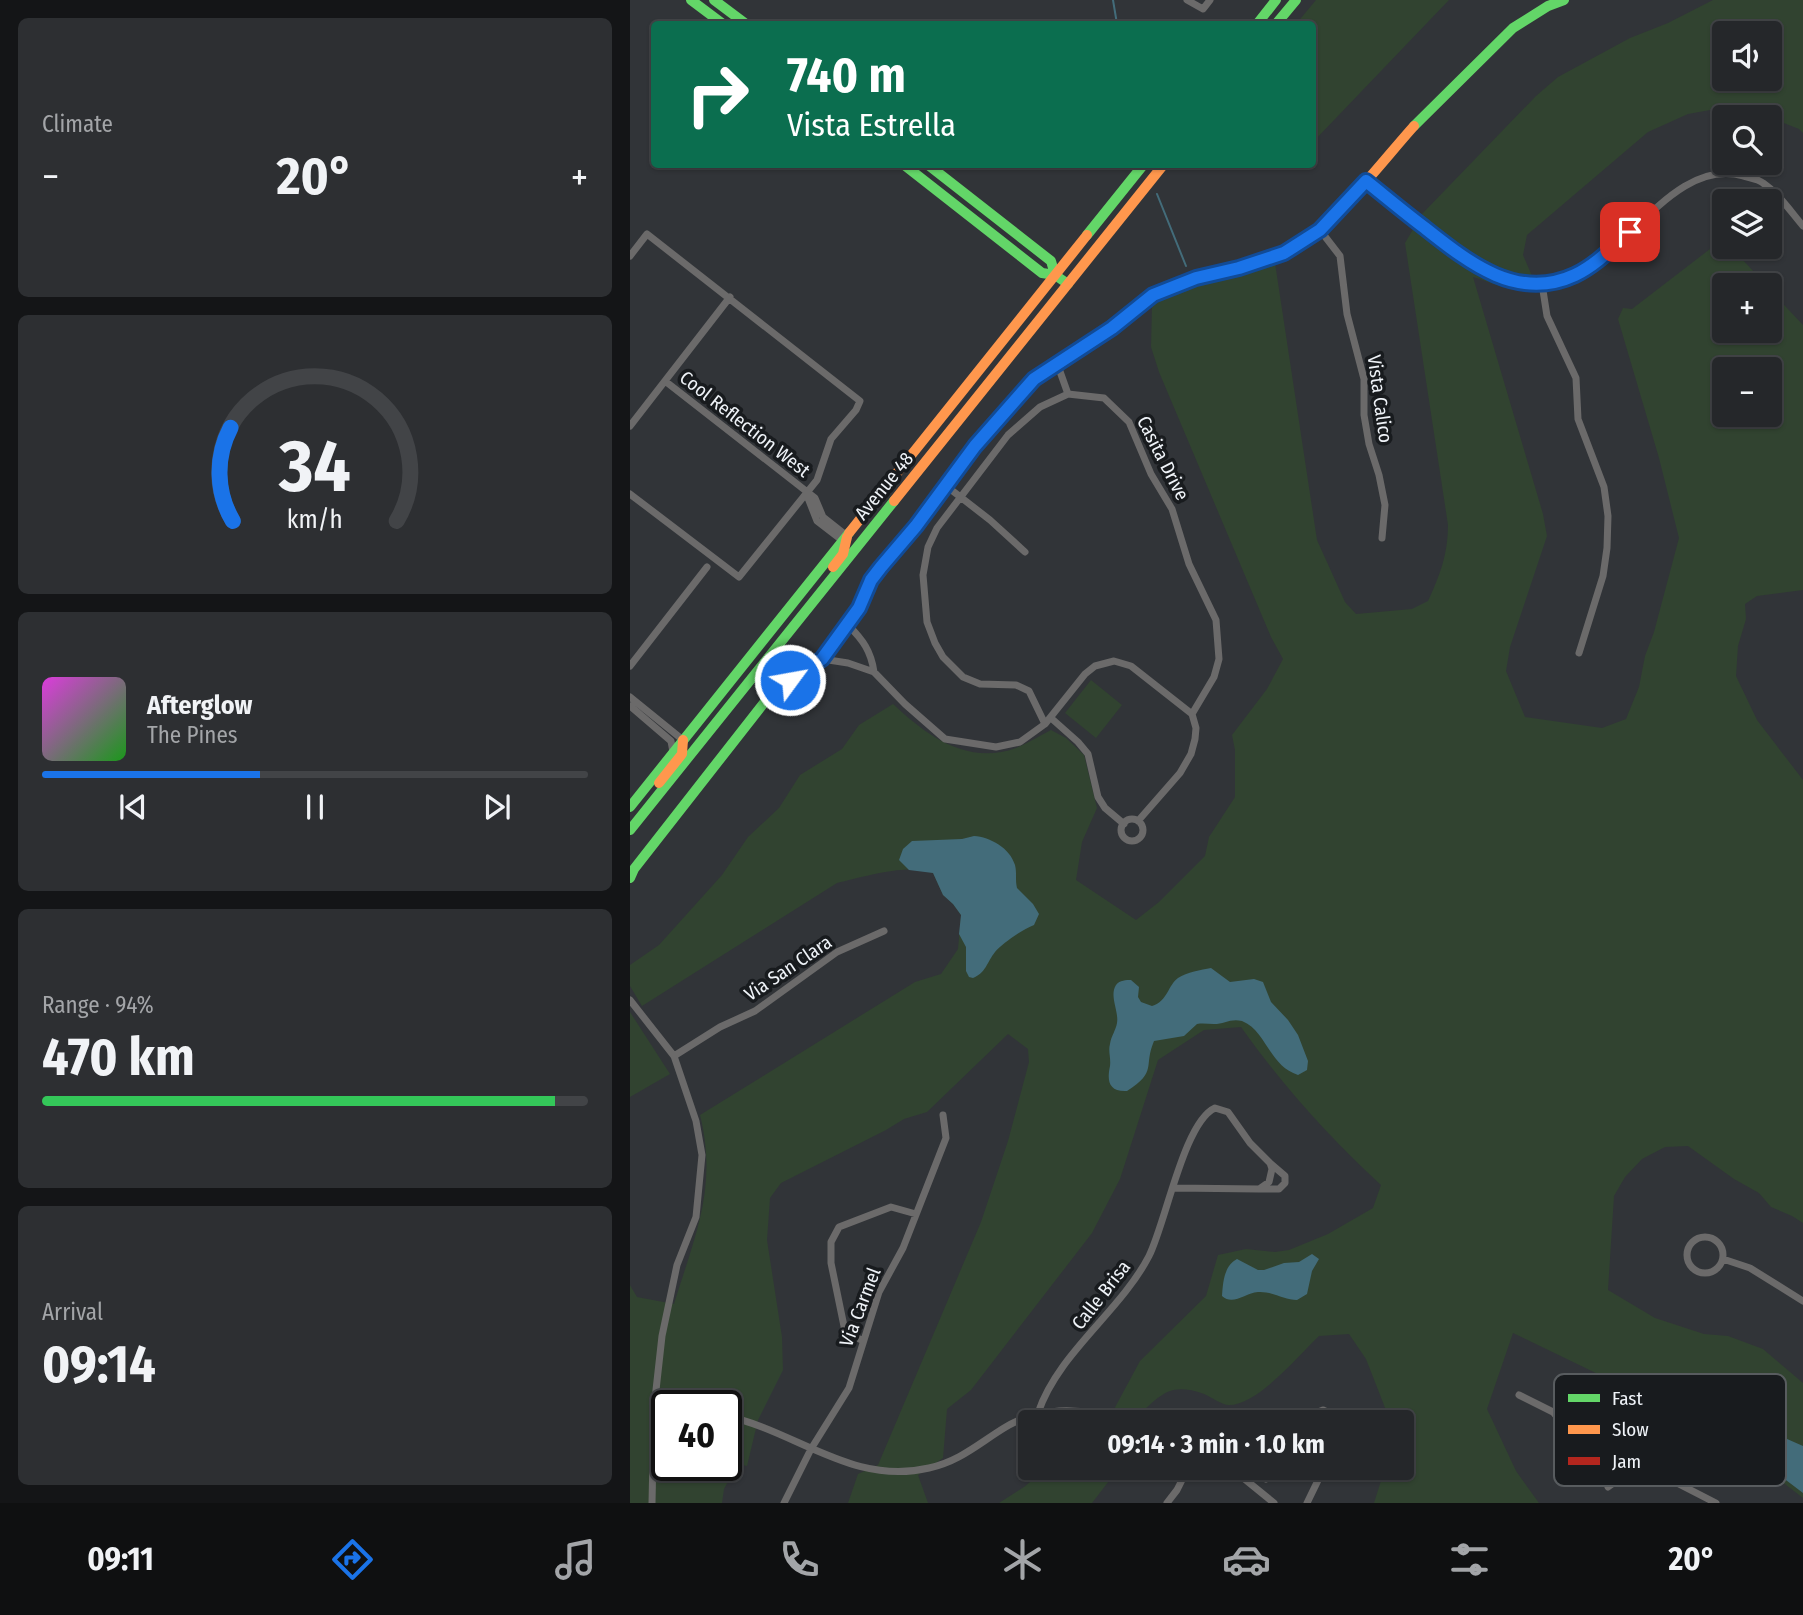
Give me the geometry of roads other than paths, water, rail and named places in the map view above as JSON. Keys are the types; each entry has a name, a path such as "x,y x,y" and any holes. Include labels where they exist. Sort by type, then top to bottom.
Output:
{"main road":[{"path":"691,0 719,21"},
{"path":"714,0 742,21"},
{"path":"1259,21 1276,0"},
{"path":"1278,21 1296,0"},
{"path":"630,878 634,869 774,690 822,659 848,625 871,580 1020,392 1057,363 1112,328 1153,295 1196,278 1239,268 1284,253 1320,230 1426,113 1513,27 1563,0"},
{"path":"908,168 1042,274 1055,275 1068,284"},
{"path":"932,168 1052,261 1055,275"},
{"name":"Avenue 48","path":"630,807 1141,168"},
{"name":"Avenue 48","path":"630,830 1161,168"},
{"path":"923,180 956,197 965,194"},
{"path":"799,620 810,596 843,554 846,539 862,534 876,523"},
{"path":"639,820 647,798 682,754 683,740"}],"street":[{"path":"1187,0 1203,9 1210,0"},
{"path":"1366,181 1474,266 1508,280 1542,284 1574,276 1582,271 1687,185 1710,175 1734,174 1761,182 1803,226"},
{"name":"Vista Calico","path":"1320,230 1340,256 1347,314 1364,379 1364,415 1369,444 1385,505 1382,538"},
{"name":"Cool Reflection West","path":"630,256 647,234 860,401 856,410 831,439 817,480 739,577 630,494"},
{"path":"1542,284 1547,316 1576,378 1578,419 1604,487 1608,516 1603,576 1578,653"},
{"name":"Cool Reflection West","path":"630,426 730,298"},
{"path":"1057,363 1068,394 1040,407 1007,435 937,528 924,564 924,603 930,632 943,657 963,677 980,684 1016,685 1030,691 1048,721 1079,742 1088,754 1098,797 1105,808 1124,824"},
{"name":"Cool Reflection West","path":"665,381 806,493"},
{"name":"Casita Drive","path":"1068,394 1104,398 1129,422 1151,474 1172,509 1189,564 1216,620 1219,659 1214,677 1192,714"},
{"path":"945,485 1025,552"},
{"path":"806,493 817,521 846,539"},
{"path":"630,666 707,567"},
{"path":"848,625 872,655 874,672"},
{"path":"822,659 848,663 874,672 905,704 946,738 996,747 1020,742 1048,721 1085,674 1100,664 1114,661 1131,666 1192,714 1195,739 1191,754 1165,791 1138,821"},
{"path":"630,697 683,740"},
{"path":"630,706 671,741 674,746 673,753"},
{"path":"1130,820 1138,821 1142,825 1143,833 1136,841 1124,837 1124,824 1130,820"},
{"name":"Via San Clara","path":"674,1056 720,1027 755,1011 837,952 884,931"},
{"path":"630,1000 674,1056 693,1111 702,1156 696,1217 677,1265 662,1336 656,1390"},
{"name":"Calle Brisa","path":"1040,1410 1070,1359 1136,1277 1162,1226 1180,1163 1195,1128 1205,1115 1215,1108 1228,1112 1245,1136 1270,1163"},
{"name":"Via Carmel","path":"784,1503 811,1449 849,1388 879,1292 903,1248 946,1138 943,1115"},
{"path":"1259,1189 1265,1186 1272,1176 1270,1163"},
{"path":"1174,1188 1279,1189 1285,1183 1285,1176 1270,1163"},
{"path":"863,1341 845,1331 831,1263 831,1242 839,1227 891,1206 916,1214"},
{"path":"1711,1237 1721,1246 1723,1258 1714,1270 1700,1272 1690,1265 1688,1250 1695,1240 1711,1237"},
{"path":"1723,1258 1750,1268 1803,1301"},
{"path":"1519,1395 1554,1413"},
{"path":"742,1421 771,1431 848,1465 885,1472 929,1468 971,1452 1005,1427 1018,1421"},
{"path":"1167,1503 1182,1480"},
{"path":"1246,1480 1274,1503"},
{"path":"1307,1503 1318,1480"},
{"path":"652,1481 652,1503"},
{"path":"1683,1486 1716,1503"}],"water":[{"path":"974,836 993,841 1009,853 1015,865 1017,888 1039,914 1034,925 1003,945 995,952 984,970 973,978 969,977 966,971 966,947 959,934 961,915 943,895 933,873 909,870 899,860 903,849 912,841"},
{"path":"1211,968 1230,982 1254,979 1263,982 1271,1002 1298,1035 1308,1061 1307,1070 1298,1075 1288,1070 1280,1064 1257,1032 1242,1021 1234,1020 1218,1024 1197,1024 1184,1036 1154,1041 1143,1078 1127,1091 1112,1087 1109,1080 1109,1049 1117,1023 1113,994 1116,985 1121,981 1131,980 1139,987 1138,997 1141,1002 1152,1006 1165,997 1178,978"},
{"path":"1312,1254 1319,1259 1312,1271 1307,1294 1297,1300 1263,1292 1230,1300 1222,1296 1227,1270 1237,1259 1258,1270 1264,1270 1284,1263 1299,1262"},
{"path":"1786,1439 1803,1446 1803,1493 1786,1480"}],"waterway":[{"path":"1113,0 1116,21"},
{"path":"1157,194 1186,266"}]}
